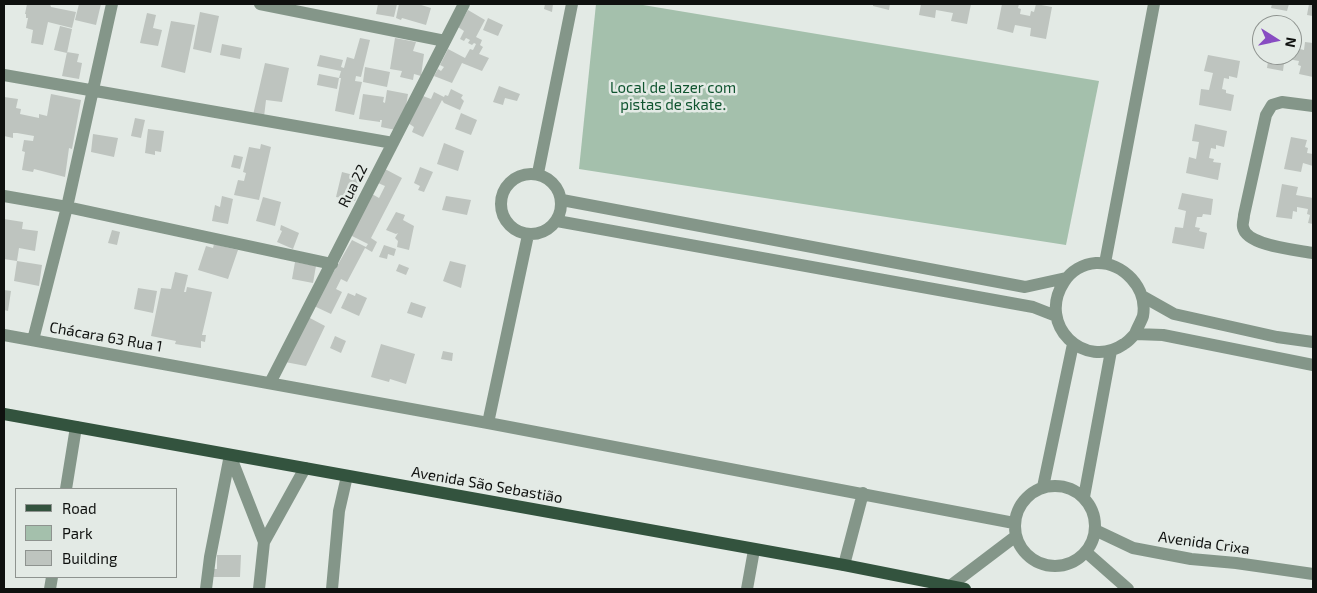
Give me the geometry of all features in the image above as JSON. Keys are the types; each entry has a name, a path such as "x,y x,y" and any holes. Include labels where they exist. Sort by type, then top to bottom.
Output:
{"main road":[{"name":"Avenida São Sebastião","path":"4,414 844,565 965,589"}],"street":[{"name":"Chácara 63 Rua 1","path":"112,4 67,207 32,340 863,493 1015,530"},
{"path":"260,4 445,41"},
{"name":"Rua 22","path":"270,383 464,4"},
{"path":"538,174 572,4"},
{"path":"1105,264 1154,4"},
{"path":"4,75 393,143"},
{"path":"1313,106 1282,102 1272,105 1266,115 1243,227 1248,236 1260,243 1313,253"},
{"path":"538,174 549,179 558,188 562,200 557,222 544,232 528,235 513,229 502,216 501,199 508,184 521,175 538,174"},
{"path":"4,196 67,207 332,264"},
{"path":"562,200 1025,287 1066,278"},
{"path":"557,222 1033,307 1056,316"},
{"path":"488,423 528,235"},
{"path":"1105,264 1121,269 1134,281 1142,296 1143,316 1135,334 1124,344 1111,350 1091,351 1073,344 1062,332 1056,316 1055,303 1059,290 1066,278 1074,271 1084,266 1105,264"},
{"path":"1142,296 1174,314 1277,337 1313,342"},
{"path":"1135,334 1164,335 1313,365"},
{"path":"4,335 32,340"},
{"path":"1043,487 1073,344"},
{"path":"1084,497 1111,350"},
{"path":"66,488 76,427"},
{"path":"230,455 264,542"},
{"path":"206,589 210,557 230,455"},
{"path":"259,589 264,542 305,468"},
{"path":"332,589 339,511 347,476"},
{"path":"1054,485 1075,490 1084,497 1093,512 1095,530 1092,542 1086,552 1076,561 1064,565 1039,564 1029,557 1020,547 1015,530 1018,508 1029,495 1043,487 1054,485"},
{"path":"844,565 863,493"},
{"path":"950,586 1015,530"},
{"name":"Avenida Crixa","path":"1095,530 1133,548 1191,559 1236,563 1313,574"},
{"path":"747,589 754,550"},
{"path":"1086,552 1128,589"}],"green space":[{"name":"Local de lazer com pistas de skate.","path":"596,4 637,4 1099,81 1066,245 579,169"}],"building":[{"path":"27,4 50,4 51,7 76,12 72,28 48,22 43,45 31,43 33,30 26,28 28,18 26,18 25,14"},
{"path":"79,4 101,4 96,25 75,20"},
{"path":"378,4 397,4 394,17 376,14"},
{"path":"399,4 418,4 431,8 426,25 396,18"},
{"path":"545,4 553,4 552,12 544,9"},
{"path":"873,4 890,4 889,10 873,6"},
{"path":"921,4 971,4 967,24 951,21 953,13 936,10 935,18 919,15"},
{"path":"1002,4 1019,4 1020,14 1030,16 1031,11 1034,12 1036,4 1052,7 1046,39 1030,36 1031,28 1015,25 1013,33 997,29"},
{"path":"1272,4 1289,4 1287,11 1271,8"},
{"path":"1309,4 1313,4 1313,16 1307,15"},
{"path":"468,10 485,20 476,37 482,40 480,45 483,47 479,54 489,58 482,71 462,63 452,83 434,76 438,69 441,71 444,67 440,65 448,49 465,58 470,49 473,50 476,44 468,43 470,40 466,38 464,41 460,39 464,31 458,27"},
{"path":"200,12 219,16 211,53 193,49"},
{"path":"147,13 156,15 153,28 162,30 158,46 140,43"},
{"path":"488,18 503,25 498,36 483,30"},
{"path":"171,21 195,25 185,73 161,67"},
{"path":"60,26 72,29 67,53 54,50"},
{"path":"360,38 370,40 361,77 356,76 355,81 362,82 354,115 335,111 341,71 317,66 320,55 343,60 341,67 344,68 347,57 354,59"},
{"path":"395,38 416,42 413,51 424,54 421,76 414,74 413,80 400,77 402,71 390,69"},
{"path":"1305,42 1313,43 1313,77 1299,74 1301,66 1298,65 1302,65 1302,50 1304,50"},
{"path":"222,44 242,48 240,59 220,55"},
{"path":"67,52 79,54 77,62 82,63 79,79 62,76"},
{"path":"1208,55 1240,61 1237,78 1229,76 1229,79 1224,78 1222,89 1226,90 1226,93 1234,95 1231,111 1199,105 1201,89 1209,90 1213,73 1204,71"},
{"path":"265,63 289,68 282,102 266,100 264,117 253,115"},
{"path":"1267,65 1284,65 1283,71 1267,68"},
{"path":"365,67 390,72 387,87 363,82"},
{"path":"319,74 339,78 337,89 317,85"},
{"path":"499,86 520,94 517,101 505,98 503,105 493,102"},
{"path":"451,89 463,95 461,98 464,101 460,110 444,103 442,100 423,137 412,132 414,127 408,123 423,96 431,99 434,92 444,97 445,95 448,96"},
{"path":"387,90 408,94 406,106 396,130 381,127 382,120 380,122 359,119 363,94 384,97 383,102 385,103"},
{"path":"51,94 81,100 72,149 69,148 65,177 34,169 33,172 22,170 25,152 22,151 24,140 33,141 34,136 13,133 13,138 4,136 4,97 18,99 16,108 21,109 20,114 39,118 39,114 47,116"},
{"path":"461,113 477,120 471,135 455,129"},
{"path":"135,118 145,120 141,138 131,136"},
{"path":"1195,124 1227,131 1224,147 1216,145 1216,149 1211,148 1209,158 1214,159 1213,162 1221,163 1218,180 1186,173 1189,157 1196,159 1199,142 1192,141"},
{"path":"148,129 164,131 161,152 155,151 155,155 145,153"},
{"path":"93,134 118,138 114,157 91,152"},
{"path":"1291,137 1307,140 1305,147 1308,148 1307,153 1313,154 1313,166 1303,163 1301,172 1284,169"},
{"path":"444,143 464,151 458,171 437,164"},
{"path":"261,144 271,147 259,200 234,195 238,180 244,181 246,173 243,172 249,147 260,149"},
{"path":"234,155 243,157 240,169 231,167"},
{"path":"420,167 433,172 424,192 418,190 420,186 414,183"},
{"path":"385,169 402,178 371,238 377,242 372,252 365,248 347,282 341,279 336,289 342,292 331,314 314,306 352,240 366,247 368,244 350,235 372,194 379,198 385,186 378,183"},
{"path":"342,172 361,177 355,201 336,197"},
{"path":"1282,184 1298,187 1296,195 1313,198 1313,224 1308,223 1310,215 1307,214 1308,209 1297,207 1297,212 1293,211 1292,219 1276,217"},
{"path":"1182,193 1213,199 1211,215 1203,214 1202,217 1197,217 1195,227 1200,228 1199,231 1207,233 1204,249 1172,243 1175,227 1183,228 1186,211 1178,209"},
{"path":"222,196 233,199 228,224 212,221 215,205 220,207"},
{"path":"446,196 471,200 467,215 442,210"},
{"path":"263,197 281,202 275,226 256,221"},
{"path":"396,212 405,215 403,220 414,226 409,250 397,247 398,241 395,238 398,233 386,230"},
{"path":"4,219 23,222 22,229 38,231 35,251 19,248 17,261 4,259"},
{"path":"281,225 299,233 293,249 277,242 282,231 280,230"},
{"path":"112,230 120,232 117,245 108,243"},
{"path":"214,244 238,250 228,279 198,270 206,246 213,248"},
{"path":"384,245 396,249 394,256 388,254 387,259 379,257"},
{"path":"17,261 42,265 39,286 14,281"},
{"path":"450,261 466,265 461,288 443,281"},
{"path":"295,262 316,266 313,283 292,279"},
{"path":"399,264 409,268 406,275 396,271"},
{"path":"175,272 188,275 184,292 186,292 187,287 212,292 202,335 206,335 205,342 201,341 201,348 175,344 176,341 151,336 161,288 171,289"},
{"path":"138,288 157,291 153,313 134,309"},
{"path":"4,290 11,291 8,311 4,310"},
{"path":"348,293 355,296 356,293 367,298 359,316 341,308"},
{"path":"411,302 426,307 422,318 407,313"},
{"path":"308,317 325,326 306,366 285,362"},
{"path":"335,336 346,341 341,353 330,348"},
{"path":"381,344 415,354 406,384 390,379 389,382 371,377"},
{"path":"443,351 453,353 452,361 441,359"},
{"path":"217,555 241,555 240,577 213,577 213,569 217,569"}]}
